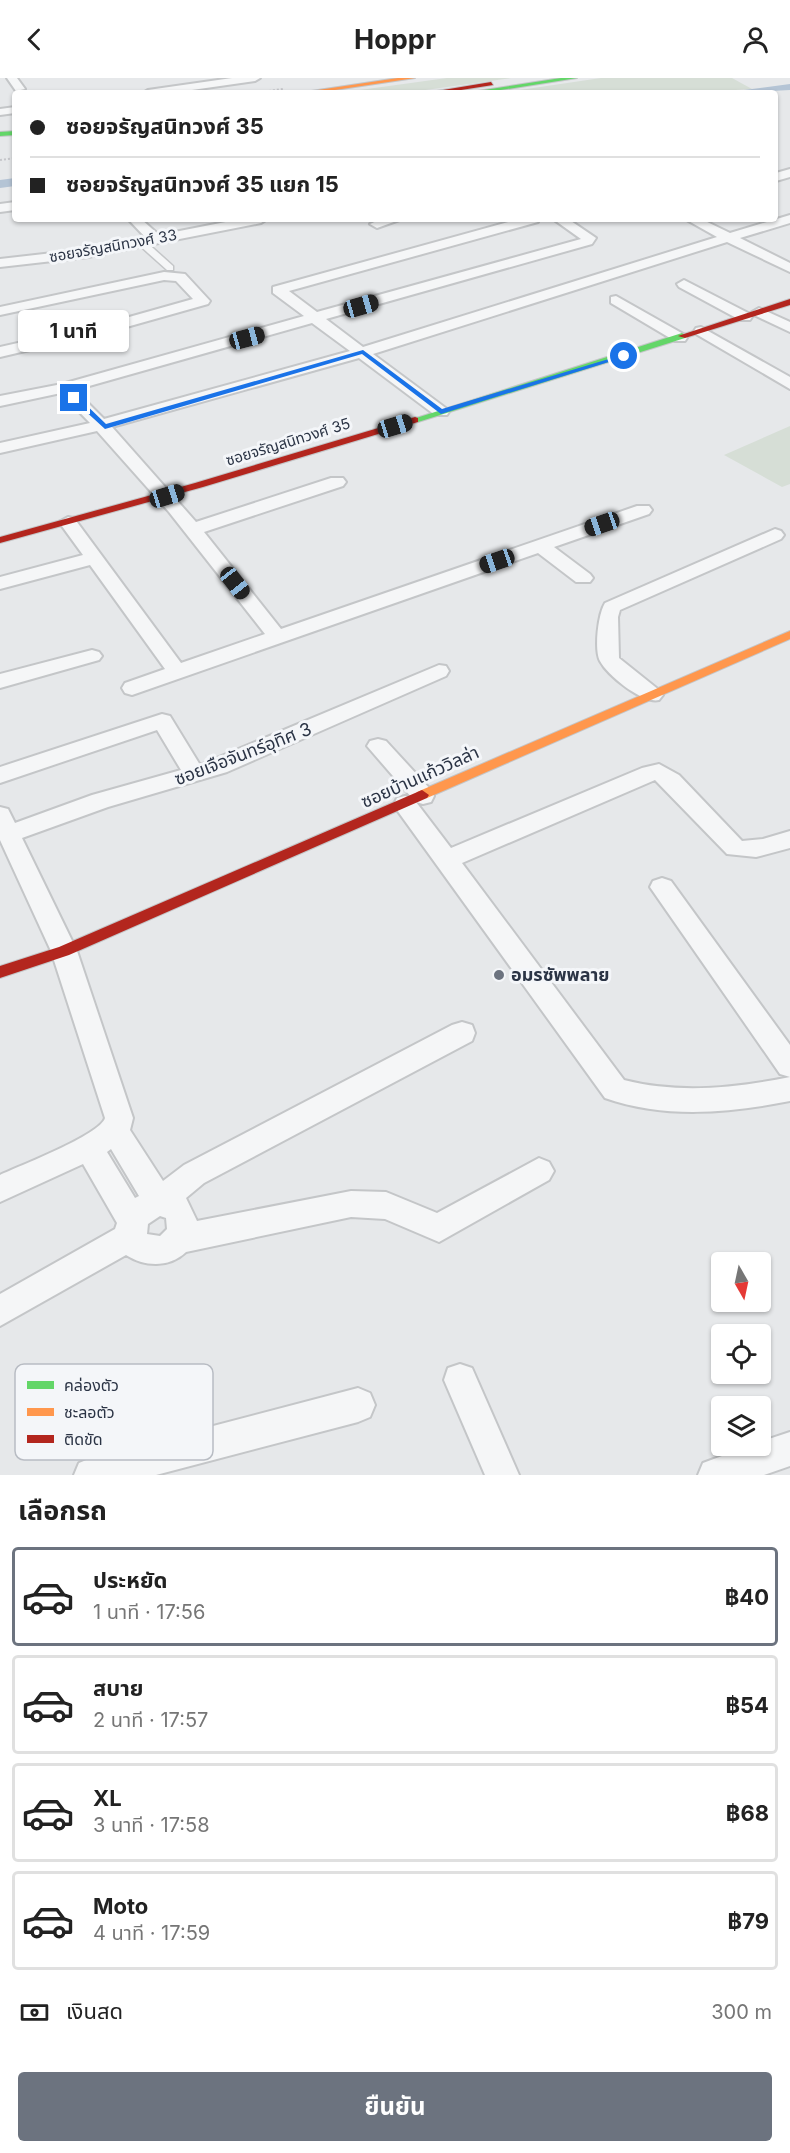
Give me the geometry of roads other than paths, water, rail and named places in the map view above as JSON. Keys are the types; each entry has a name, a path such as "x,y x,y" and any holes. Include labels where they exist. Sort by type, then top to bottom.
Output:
{"street":[{"path":"12,78 20,88"},
{"path":"169,90 255,78"},
{"path":"306,90 380,78"},
{"path":"323,90 412,78"},
{"path":"470,90 531,78"},
{"path":"470,90 574,78"},
{"path":"0,448 105,427 363,352 790,219"},
{"path":"137,222 155,239"},
{"name":"ซอยจรัญสนิทวงศ์ 33","path":"3,263 88,253 245,222"},
{"path":"376,224 384,222"},
{"path":"441,412 363,352 279,293 278,290 282,287 522,222"},
{"path":"0,401 64,388 587,241 589,238 564,222"},
{"path":"697,222 790,268"},
{"path":"0,247 3,263"},
{"path":"0,311 164,276 180,277 203,301 118,326 0,352"},
{"path":"684,284 752,315 790,328"},
{"path":"616,300 680,338"},
{"name":"ซอยจรัญสนิทวงศ์ 35","path":"0,540 167,496 790,302"},
{"path":"701,331 790,384"},
{"path":"64,388 105,427 167,496 277,637"},
{"path":"192,529 337,482"},
{"path":"132,688 643,510"},
{"path":"68,522 177,672"},
{"path":"652,695 616,668 609,659 608,617 612,608 784,530"},
{"path":"541,546 583,578"},
{"path":"0,583 94,558"},
{"name":"ซอยบ้านแก้ววิลล่า","path":"0,972 64,951 790,634"},
{"path":"0,681 92,656"},
{"name":"ซอยเจือจันทร์อุทิศ 3","path":"4,824 195,775 314,728 439,671"},
{"path":"0,775 162,721 195,775"},
{"path":"378,746 414,800 446,860 615,1090 640,1098 690,1101 756,1096 790,1089"},
{"path":"446,860 650,773 659,772 671,780 735,848 745,851 759,849 790,839"},
{"path":"0,1190 89,1148 116,1131 119,1118 64,951 4,824"},
{"path":"662,887 790,1066"},
{"path":"165,1204 173,1191 194,1174 462,1033"},
{"path":"116,1131 165,1204"},
{"path":"0,1311 131,1228 144,1208 165,1204 176,1208 184,1222 179,1239 173,1246 156,1252 140,1248 131,1228 89,1148"},
{"path":"179,1239 351,1204 386,1206 439,1228 539,1171"},
{"path":"460,1380 502,1475"},
{"path":"213,1443 358,1405"},
{"path":"715,1475 790,1449"},
{"path":"91,1475 148,1460"}],"lane":[{"path":"141,242 170,268"}],"waterway":[{"path":"767,90 790,87"},
{"path":"0,184 12,182"}],"place":[{"name":"อมรซัพพลาย","path":"499,975"}]}
